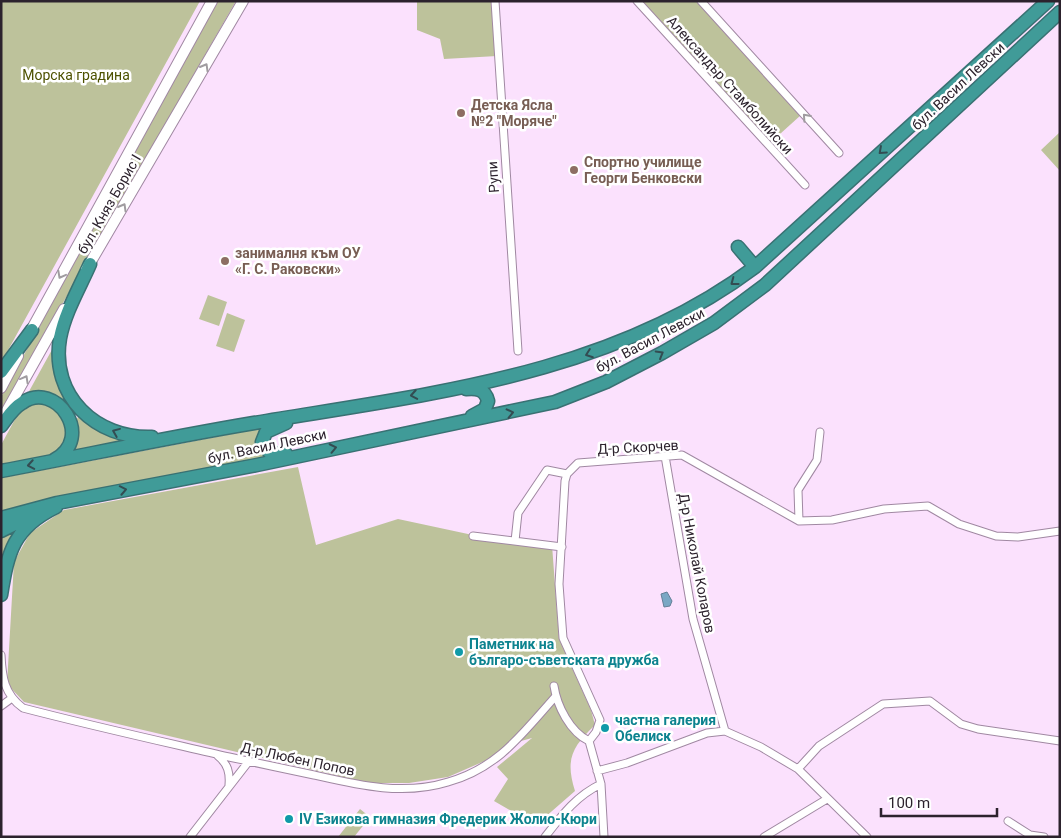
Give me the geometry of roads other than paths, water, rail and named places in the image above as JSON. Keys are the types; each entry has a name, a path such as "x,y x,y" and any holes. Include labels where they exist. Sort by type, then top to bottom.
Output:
{"highway":[{"name":"бул. Васил Левски","path":"1,470 448,389 552,366 585,356 639,335 701,303 755,267 1048,1"},
{"name":"бул. Васил Левски","path":"1,518 75,499 257,465 555,402 606,382 662,354 768,288 1060,12"},
{"path":"912,124 908,132 910,137 916,141 923,140"},
{"path":"738,247 755,267"},
{"path":"90,264 66,319 60,338 60,366 68,391 77,406 90,418 121,434 137,437 182,436"},
{"path":"1,372 32,330"},
{"path":"448,389 478,389 487,396 488,401 485,410 461,422"},
{"path":"1,426 24,401 41,398 56,404 70,418 72,431 66,450 60,457 51,462"},
{"path":"307,414 268,430 262,442 266,450 273,454 314,452"},
{"path":"1,595 7,560 17,538 40,517 75,499"},
{"path":"1,531 58,503"}],"main road":[{"name":"бул. Княз Борис I","path":"1,388 212,1"},
{"name":"бул. Княз Борис I","path":"1,422 90,264 243,1"}],"street":[{"name":"Рупи","path":"495,1 518,351"},
{"name":"Александър Стамболийски","path":"637,1 805,185"},
{"path":"701,1 839,153"},
{"path":"820,432 817,460 798,490 799,521 832,520 884,509 928,506 959,524 996,536 1018,537 1060,530"},
{"name":"Д-р Скорчев","path":"567,474 578,463 682,455 799,521"},
{"name":"Д-р Николай Коларов","path":"665,456 693,620 725,731"},
{"path":"515,541 518,513 547,470 567,474 559,584 563,638 600,720 596,732 589,741"},
{"path":"473,536 562,547"},
{"path":"1,655 3,682 12,698 1,706"},
{"path":"554,686 555,697 570,727 580,737 589,741"},
{"name":"Д-р Любен Попов","path":"12,698 23,708 119,733 366,787 413,788 440,784 471,774 495,761 522,735 555,697"},
{"path":"798,769 819,746 883,704 930,701 960,724 978,729 1060,741"},
{"path":"597,771 627,763 707,733 725,731 761,747 798,769 827,800 867,837"},
{"path":"589,741 601,784 604,837"},
{"path":"216,754 226,762 230,776 229,787"},
{"path":"190,837 249,761"},
{"path":"545,837 584,792 601,784"},
{"path":"764,837 827,800"},
{"path":"1008,821 1030,835 1044,837"}],"water":[{"path":"667,592 672,601 670,606 664,607 661,594"}],"place":[{"name":"Детска Ясла №2 \"Моряче\"","path":"461,113"},
{"name":"Спортно училище Георги Бенковски","path":"574,170"},
{"name":"занималня към ОУ «Г. С. Раковски»","path":"225,261"},
{"name":"Паметник на българо-съветската дружба","path":"459,652"},
{"name":"частна галерия Обелиск","path":"605,728"},
{"name":"IV Езикова гимназия Фредерик Жолио-Кюри","path":"289,819"}],"park label":[{"name":"Морска градина","path":"76,75"}]}
